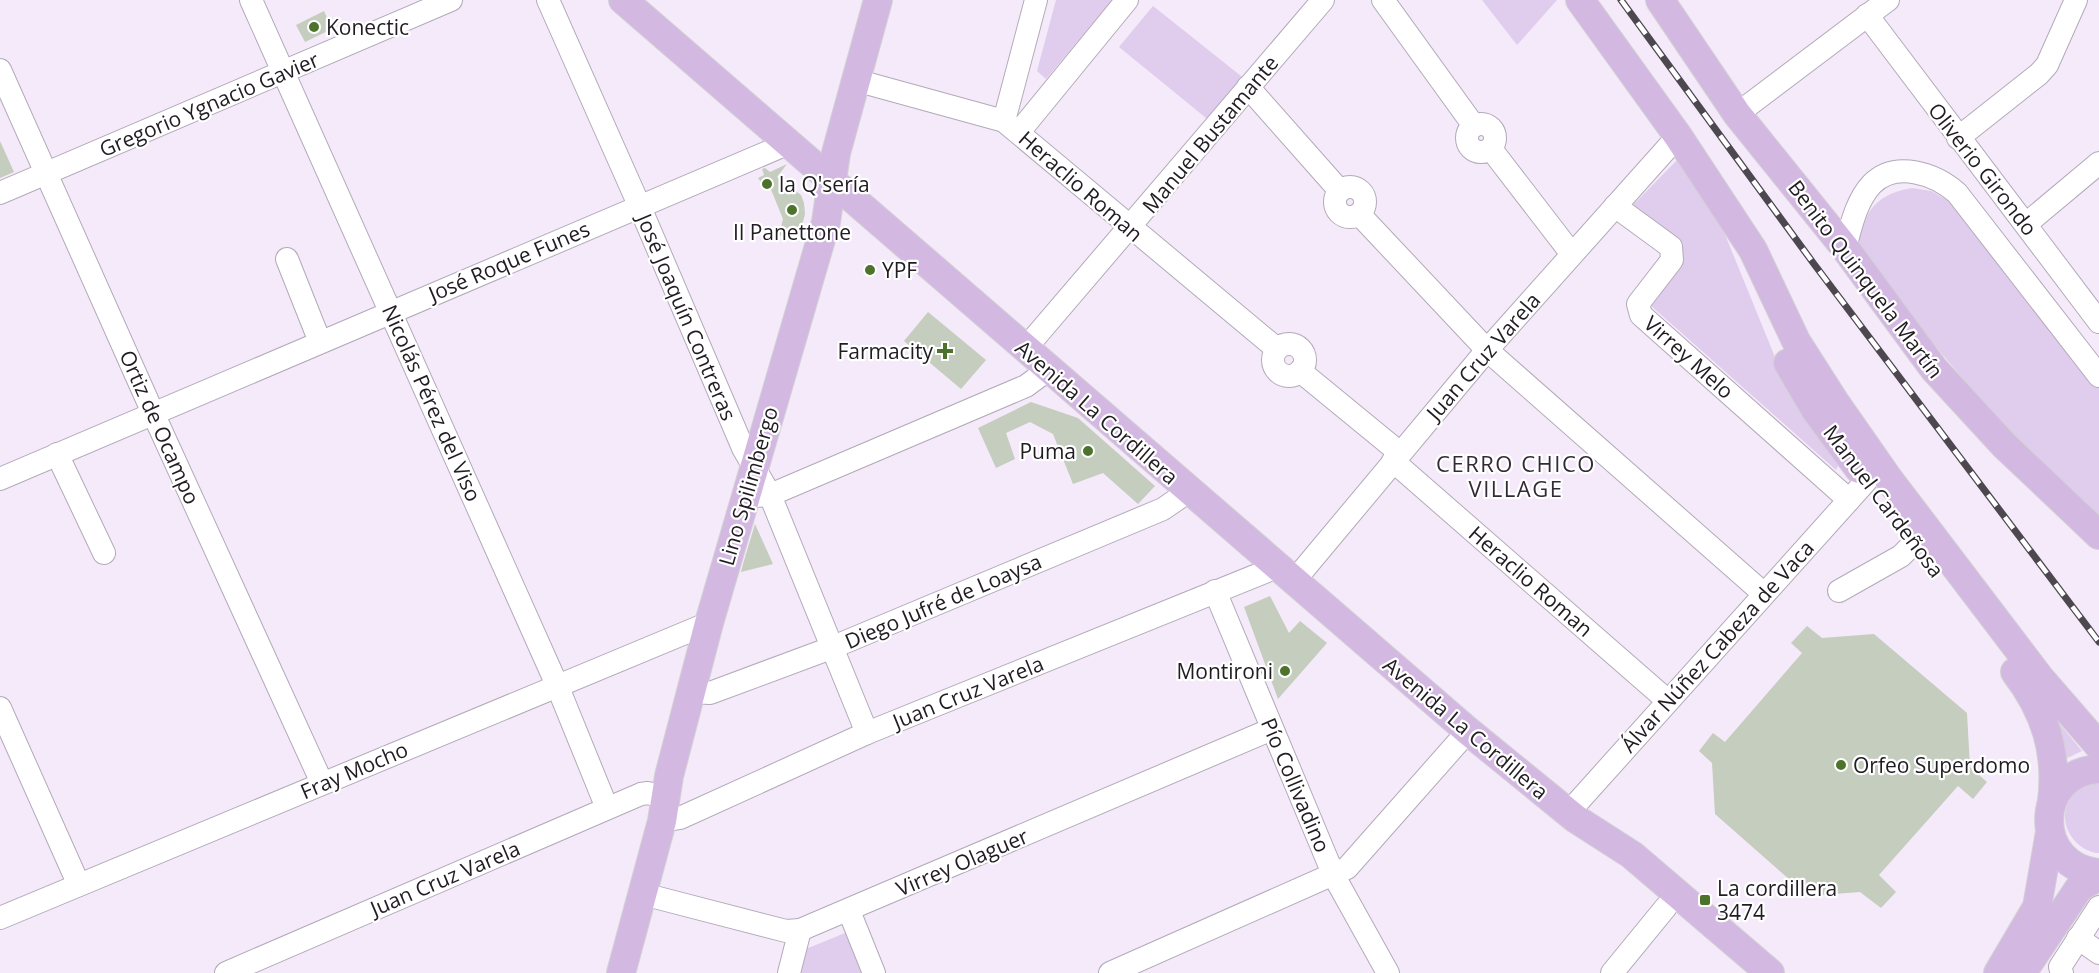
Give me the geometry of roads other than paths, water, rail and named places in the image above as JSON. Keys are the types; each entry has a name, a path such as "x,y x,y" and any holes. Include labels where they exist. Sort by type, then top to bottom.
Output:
{"main road":[{"name":"Lino Spilimbergo","path":"621,973 643,894 709,623 757,496 753,466 826,222 836,153 879,0"},
{"name":"Manuel Cardeñosa","path":"1580,0 1678,136 1763,266 1796,340 1888,478 2040,678 2099,746"},
{"name":"Benito Quinquela Martín","path":"1660,0 1737,114 1845,248 1934,369 1965,406 2099,535"},
{"name":"Avenida La Cordillera","path":"632,3 832,184 1468,731 1572,816 1632,855 1770,973"},
{"name":"Manuel Cardeñosa","path":"1715,192 1744,249 1767,319 1787,362 1858,490 1915,542 2035,702 2054,758 2049,816 2050,832 2037,907 1998,973"},
{"path":"2052,801 2069,779 2085,771 2099,769"},
{"name":"Avenida La Cordillera","path":"1572,816 1597,843 1666,907 1742,973"},
{"path":"2050,832 2056,847 2066,860 2080,869 2099,874"},
{"path":"2022,973 2067,931 2079,888 2099,874"}],"street":[{"name":"Nicolás Pérez del Viso","path":"251,0 392,311 557,685 607,808"},
{"name":"Gregorio Ygnacio Gavier","path":"0,193 451,0"},
{"name":"José Joaquín Contreras","path":"548,0 743,448 753,466"},
{"path":"1011,126 1036,0"},
{"path":"1011,126 1127,0"},
{"name":"Manuel Bustamante","path":"1024,349 1131,227 1323,0"},
{"path":"1383,0 1474,126 1487,126 1494,132 1495,141 1491,149 1571,254"},
{"path":"1737,114 1888,0"},
{"path":"1958,138 2039,74 2047,65 2076,0"},
{"name":"Oliverio Girondo","path":"1867,15 2099,322"},
{"name":"Ortiz de Ocampo","path":"0,70 322,783"},
{"name":"Heraclio Roman","path":"855,80 1011,126 1277,349 1286,344 1300,348 1304,357 1300,371 1668,701"},
{"path":"1248,87 1340,190 1334,205 1340,214 1350,217 1359,214 1487,350 1763,592"},
{"name":"Juan Cruz Varela","path":"226,973 607,808 648,793 664,810 680,818 867,733 1215,591 1286,574 1397,457 1571,254 1678,136"},
{"name":"José Roque Funes","path":"0,479 639,205 787,144"},
{"path":"2026,224 2099,163"},
{"path":"1845,248 1854,214 1873,183 1886,175 1900,172 1929,175 1938,179 1957,193 2099,376"},
{"name":"Virrey Melo","path":"1615,206 1671,247 1673,254 1672,260 1638,304 1641,315 1858,490"},
{"path":"287,259 320,342"},
{"path":"867,733 831,648 757,496 1026,386 1049,369"},
{"path":"57,454 104,553"},
{"name":"Álvar Núñez Cabeza de Vaca","path":"1572,816 1763,592 1858,490"},
{"name":"Diego Jufré de Loaysa","path":"691,692 710,693 831,648 1164,509 1189,491"},
{"path":"1839,591 1901,556 1915,542"},
{"name":"Pío Collivadino","path":"1215,591 1334,876 1388,973"},
{"name":"Fray Mocho","path":"0,918 78,883 709,623"},
{"path":"0,708 78,883"},
{"name":"Virrey Olaguer","path":"643,894 786,931 800,930 1272,729"},
{"path":"1110,973 1334,876 1355,861 1468,731"},
{"path":"1612,973 1666,907"},
{"path":"2040,973 2067,931 2099,907"},
{"path":"849,910 874,973"},
{"path":"789,973 800,930"},
{"path":"2067,931 2099,954"},
{"path":"2062,973 2060,967 2067,931"}],"railway":[{"path":"1621,0 1814,264 2099,642"}],"place":[{"name":"Konectic","path":"314,27"},
{"name":"la Q'sería","path":"767,184"},
{"name":"Il Panettone","path":"792,210"},
{"name":"YPF","path":"870,270"},
{"name":"Farmacity","path":"945,351"},
{"name":"Puma","path":"1088,451"},
{"name":"Montironi","path":"1285,671"},
{"name":"Orfeo Superdomo","path":"1841,765"},
{"name":"La cordillera 3474","path":"1705,900"}],"district":[{"name":"CERRO CHICO VILLAGE","path":"1516,476"}]}
